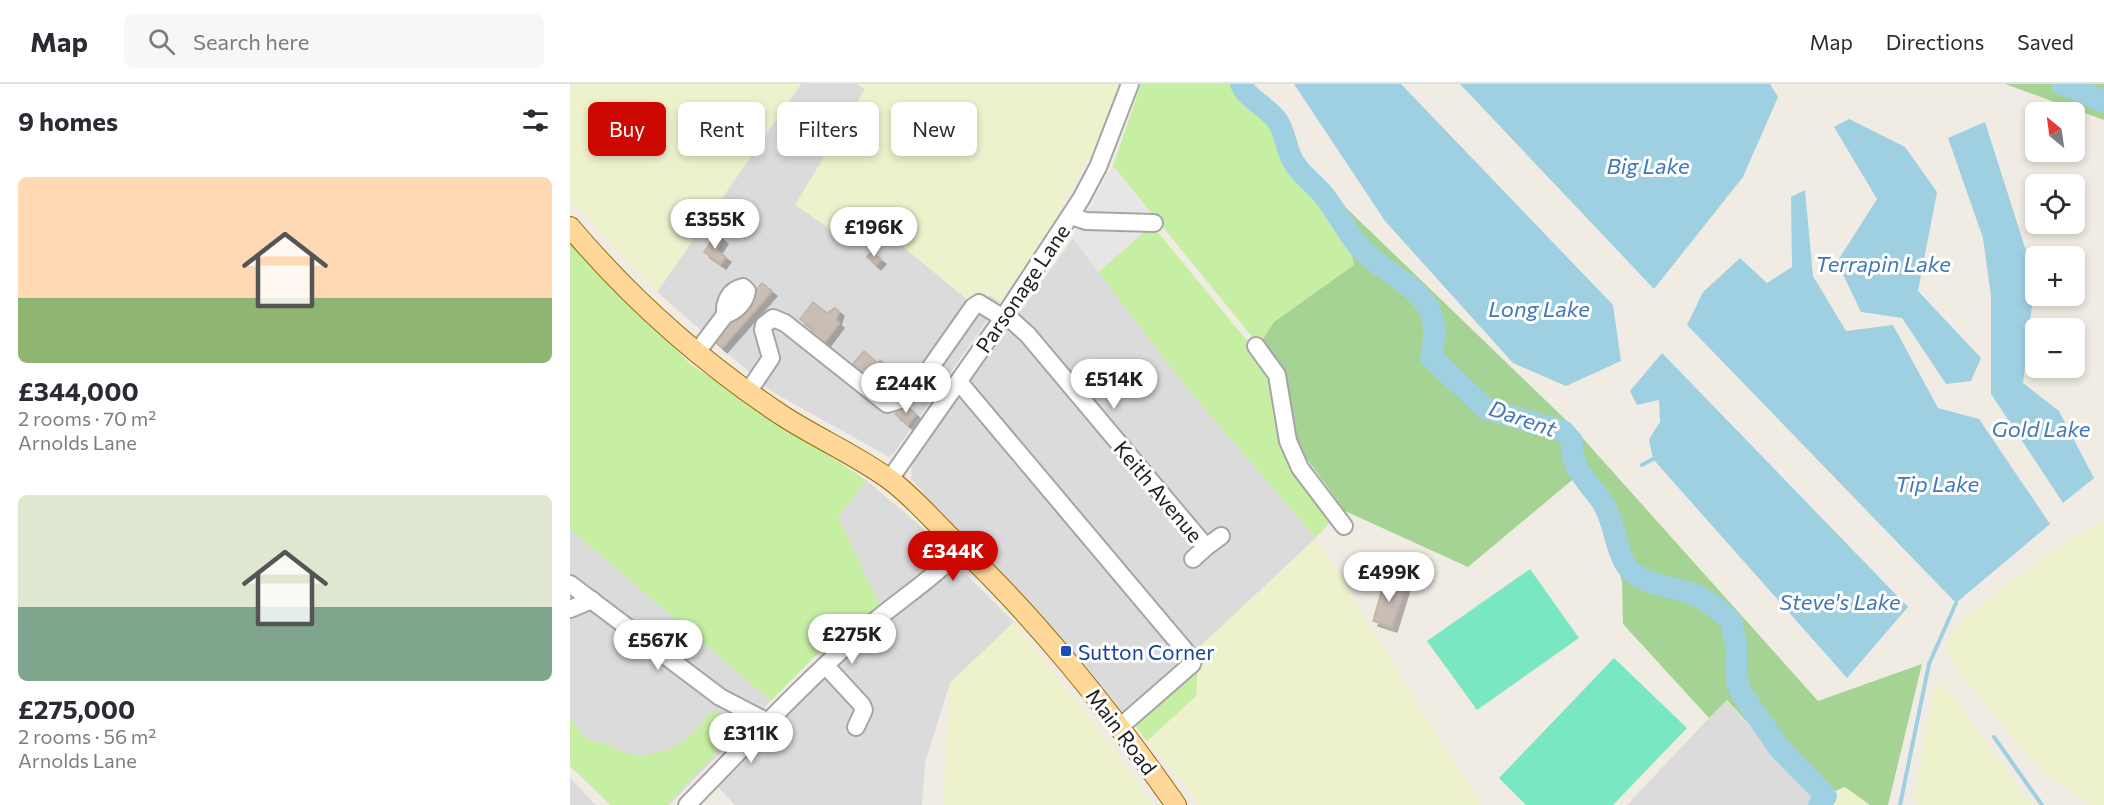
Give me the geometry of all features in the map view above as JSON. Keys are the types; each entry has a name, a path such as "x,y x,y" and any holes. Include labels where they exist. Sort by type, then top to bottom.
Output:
{"main road":[{"name":"Main Road","path":"570,227 595,256 697,352 748,392 890,479 963,548 1051,641 1120,726 1176,805"}],"street":[{"name":"Parsonage Lane","path":"890,479 959,382 1071,216 1098,167 1130,84"},
{"path":"1071,216 1086,221 1154,223"},
{"name":"Keith Avenue","path":"748,392 771,358 763,330 764,325 773,318 785,322 886,404 900,400 914,392 973,307 979,303 1004,316 1028,335 1206,547 1221,536"},
{"path":"697,352 725,315"},
{"path":"1256,346 1277,375 1288,441 1300,468 1344,526"},
{"path":"959,382 1193,660 1192,664 1120,726"},
{"path":"1193,559 1206,547"},
{"path":"687,805 826,666 865,630 937,573 963,548"},
{"path":"570,584 720,698 768,723"},
{"path":"570,609 592,600"},
{"path":"826,666 862,705 864,710 856,727"}],"shaded area":[{"path":"801,84 857,84 865,89 867,102 789,102"},
{"path":"777,119 777,156 875,156 886,232 968,300 974,294 985,301 989,295 1000,302 889,457 771,391 657,292 751,156 765,156 765,136"},
{"path":"1113,166 1157,221 1098,272 1073,238"},
{"path":"1073,238 1187,388 1316,538 1125,717 911,479 912,463"},
{"path":"866,480 937,540 938,556 880,605 838,517"},
{"path":"570,529 771,701 669,805 611,805 570,766"},
{"path":"954,562 1014,622 950,683 925,763 922,805 735,805 718,787 722,774 822,676"},
{"path":"1726,700 1817,798 1812,805 1627,805"},
{"path":"570,778 596,805 570,805"}],"green space":[{"path":"570,84 801,84 789,102 777,102 777,119 765,136 765,102 678,102 678,156 751,156 657,292 570,201"},
{"path":"857,84 1122,84 1106,129 1064,200 1053,224 1000,302 989,295 984,302 974,294 969,301 886,233 855,246 795,205 825,156 879,156 879,102 857,102 865,89"},
{"path":"1141,84 1237,84 1242,95 1274,123 1297,174 1346,230 1354,265 1274,322 1259,345 1113,166"},
{"path":"2005,84 2104,84 2104,120 2085,113 2085,102 2054,102"},
{"path":"1339,201 1570,424 1818,701 1922,664 1888,805 1870,805 1845,787 1817,798 1727,700 1709,718 1623,624 1622,582 1603,512 1577,476 1468,567 1345,511 1293,440 1259,345 1274,322 1354,265"},
{"path":"1152,225 1253,348 1271,378 1281,437 1334,517 1316,538 1187,388 1098,272"},
{"path":"570,242 691,365 866,480 838,517 880,605 815,656 771,701 570,529"},
{"path":"2104,517 2104,805 2090,805 2038,767 1954,667 1945,646 1959,622 2049,553 2089,529"},
{"path":"1316,538 1480,805 1200,805 1189,788 1147,741 1196,696 1193,653"},
{"path":"1530,569 1579,638 1477,710 1427,641"},
{"path":"1014,622 1102,734 1153,805 943,805 950,683"},
{"path":"1614,658 1687,728 1613,805 1526,805 1499,778"},
{"path":"1198,663 1196,696 1147,741 1133,723"},
{"path":"1942,682 2032,805 1919,805 1913,801 1933,692"},
{"path":"717,711 739,723 739,728 667,805 611,805 570,766 570,717 581,734 591,741 597,741 631,754 647,755 678,744 696,731 708,714"},
{"path":"1845,787 1870,805 1830,805"}],"water":[{"name":"Long Lake","path":"1294,84 1401,84 1613,305 1621,361 1566,386 1513,363 1385,221"},
{"name":"Big Lake","path":"1460,84 1770,84 1778,97 1743,177 1654,289"},
{"name":"Terrapin Lake","path":"1849,119 1905,147 1937,192 1918,291 1981,358 1971,381 1946,384 1902,318 1861,312 1837,262 1877,199 1834,127"},
{"name":"Gold Lake","path":"1985,122 2025,248 2025,306 2032,306 2030,318 2025,318 2023,383 2059,411 2094,478 2063,503 1991,394 1991,296 1983,238 1948,138"},
{"name":"Tip Lake","path":"1805,190 1813,276 1846,331 1893,325 1938,408 1979,419 2050,524 1956,603 1687,325 1703,292 1740,258 1767,283 1792,267 1791,197"},
{"name":"Steve's Lake","path":"1662,353 1908,607 1847,678 1653,459 1649,439 1660,422 1659,400 1637,405 1630,391"}],"building":[{"path":"717,234 723,239 716,250 726,257 721,264 704,252"},
{"path":"872,252 881,259 876,265 867,257"},
{"path":"762,283 772,291 722,348 712,339"},
{"path":"813,302 827,313 835,308 839,311 836,320 839,323 822,346 808,335 813,329 800,319"},
{"path":"864,351 878,363 880,360 892,370 889,372 897,379 884,394 851,366"},
{"path":"903,403 916,414 908,425 895,414"},
{"path":"1385,579 1405,585 1392,627 1373,621"}],"waterway":[{"name":"Darent","path":"1241,84 1248,94 1276,119 1296,166 1326,198 1357,244 1374,261 1412,288 1426,304 1432,316 1434,330 1431,357 1486,409 1563,431 1572,441 1574,459 1580,473 1606,508 1622,558 1632,572 1649,582 1697,596 1715,607 1731,621 1736,644 1736,679 1742,694 1779,748 1826,796 1819,805"},
{"name":"Darent","path":"2062,84 2104,102"},
{"path":"1642,465 1653,459"},
{"path":"1900,805 1929,664 1956,603"},
{"path":"1994,737 2042,805"}],"place":[{"name":"Sutton Corner","path":"1066,651"}]}
